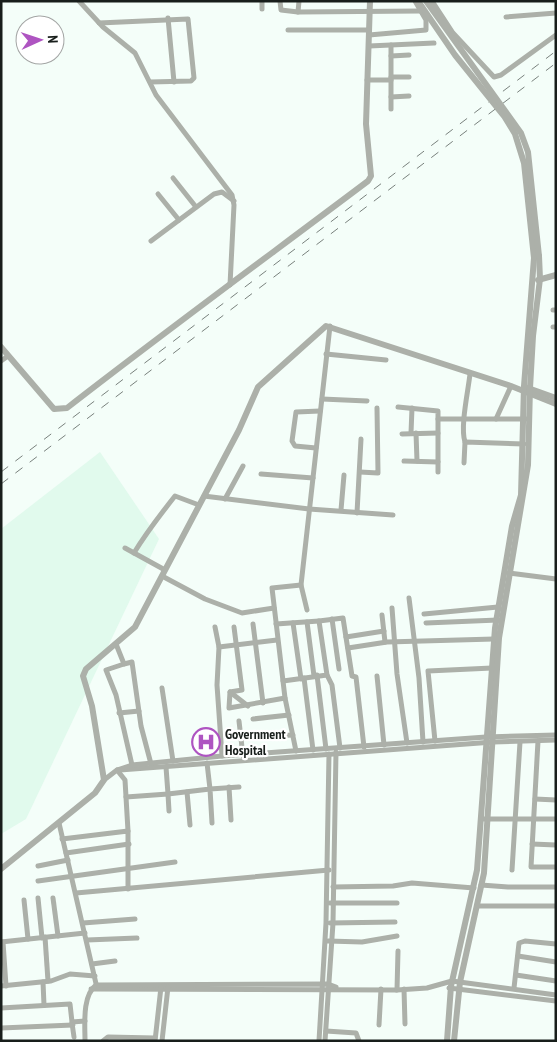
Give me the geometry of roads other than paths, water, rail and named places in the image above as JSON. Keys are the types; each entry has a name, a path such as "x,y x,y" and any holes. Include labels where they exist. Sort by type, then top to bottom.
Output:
{"street":[{"path":"79,1 100,23 134,51 156,95 230,192 234,202 230,285"},
{"path":"262,1 262,9"},
{"path":"280,1 281,10 298,12 421,11"},
{"path":"298,12 299,1"},
{"path":"1,347 54,409 62,410 169,328 230,285 370,180 366,126 370,1"},
{"path":"288,30 369,32 426,30 426,20 414,1"},
{"path":"418,1 455,55 504,116 515,134 524,163 537,257"},
{"path":"426,1 521,133 529,160 537,257 537,280 527,390 525,492 494,639 490,740"},
{"path":"432,1 453,33 494,77 501,75 556,35"},
{"path":"506,17 556,13"},
{"path":"100,23 168,18 188,19 195,75 191,81 150,82"},
{"path":"168,18 174,82"},
{"path":"369,46 434,44"},
{"path":"391,45 391,109"},
{"path":"391,56 409,55"},
{"path":"367,80 410,77"},
{"path":"391,97 409,96"},
{"path":"173,178 196,207"},
{"path":"151,241 218,192 226,194 234,202"},
{"path":"158,194 179,220"},
{"path":"537,280 556,275"},
{"path":"104,780 92,706 83,676 86,670 135,627 239,430 258,387 326,326 470,374 556,398"},
{"path":"307,610 301,585 330,326"},
{"path":"326,354 386,360"},
{"path":"1,361 8,356"},
{"path":"464,463 465,442 462,431 466,418 470,374"},
{"path":"496,419 513,387"},
{"path":"527,390 556,404"},
{"path":"322,399 367,402"},
{"path":"398,407 437,410 438,472"},
{"path":"360,472 378,474 377,408"},
{"path":"412,408 417,462"},
{"path":"316,448 293,445 293,432 297,411 320,411"},
{"path":"438,419 527,419"},
{"path":"454,1041 460,982 482,884 484,819 499,620 498,607 512,526 521,495 527,419"},
{"path":"402,434 438,433"},
{"path":"357,513 361,439"},
{"path":"465,442 524,444"},
{"path":"404,461 438,462"},
{"path":"224,499 243,466"},
{"path":"261,474 313,478"},
{"path":"341,510 344,475"},
{"path":"134,553 149,529 154,526 175,496 199,505"},
{"path":"204,496 357,513 393,515"},
{"path":"125,548 205,599 242,613 274,608"},
{"path":"509,573 556,579"},
{"path":"296,751 283,681 272,588 301,585"},
{"path":"409,598 419,678 423,742"},
{"path":"424,614 498,607"},
{"path":"392,608 397,674 407,743"},
{"path":"382,616 385,642"},
{"path":"276,624 343,618 352,676 356,678 364,747"},
{"path":"332,619 339,670"},
{"path":"426,623 499,620"},
{"path":"319,621 327,675 332,685 333,750 334,887 326,923 328,987 325,1041"},
{"path":"293,622 313,750"},
{"path":"307,622 315,676 333,750 329,756 327,887 333,923 328,941 322,986 319,1041"},
{"path":"253,624 263,703"},
{"path":"215,627 219,647 217,685 222,756"},
{"path":"230,692 242,690 234,627"},
{"path":"346,637 384,631"},
{"path":"348,648 385,642 494,639"},
{"path":"219,647 277,640"},
{"path":"116,644 124,664"},
{"path":"132,765 116,696 106,670 132,662 138,711 151,764"},
{"path":"435,741 428,671 492,668"},
{"path":"283,681 327,675"},
{"path":"377,676 384,745"},
{"path":"162,688 173,761"},
{"path":"230,692 229,708 286,698"},
{"path":"230,692 248,706"},
{"path":"119,713 138,711"},
{"path":"253,720 289,715"},
{"path":"239,721 244,761"},
{"path":"252,737 293,735"},
{"path":"1,869 95,793 104,780 117,770 132,765 243,754 556,736"},
{"path":"333,750 435,741 490,740 520,742 556,740"},
{"path":"538,741 531,867 556,867"},
{"path":"512,870 520,742"},
{"path":"117,770 329,756"},
{"path":"207,763 212,823"},
{"path":"166,767 169,811"},
{"path":"117,770 125,780 129,844 128,889"},
{"path":"229,787 232,820"},
{"path":"126,797 239,787"},
{"path":"188,792 190,826"},
{"path":"535,799 556,800"},
{"path":"484,819 556,820"},
{"path":"447,1041 452,981 474,888 484,819"},
{"path":"58,823 97,988"},
{"path":"62,839 128,831"},
{"path":"66,853 129,844"},
{"path":"532,844 556,845"},
{"path":"38,866 68,860"},
{"path":"38,881 174,862"},
{"path":"76,893 334,870"},
{"path":"327,887 393,886 412,883 474,888"},
{"path":"482,884 508,888 556,887"},
{"path":"38,898 44,937 46,981 44,1006"},
{"path":"54,898 58,936"},
{"path":"24,900 28,939"},
{"path":"330,903 397,903"},
{"path":"477,906 556,906"},
{"path":"83,923 135,918"},
{"path":"326,923 395,922"},
{"path":"85,933 2,942 3,986 46,981 70,974 95,976"},
{"path":"328,941 369,941 397,936"},
{"path":"87,940 137,938"},
{"path":"514,988 521,941 556,944"},
{"path":"397,990 398,951"},
{"path":"518,956 556,962"},
{"path":"92,964 115,961"},
{"path":"516,975 556,981"},
{"path":"85,1041 85,1021 91,990 97,988 322,986 397,990 444,984 452,981 556,995"},
{"path":"444,984 451,989 556,1001"},
{"path":"103,1041 108,1037 155,1040 161,986"},
{"path":"162,1041 168,986"},
{"path":"379,1025 381,989"},
{"path":"404,989 405,1024"},
{"path":"1,1008 70,1004 74,1037"},
{"path":"1,1028 72,1024 85,1021"},
{"path":"326,1031 356,1033 359,1041"}],"railway":[{"path":"1,472 556,51"},
{"path":"1,484 556,63"}],"place":[{"name":"Government Hospital","path":"206,742"}]}
